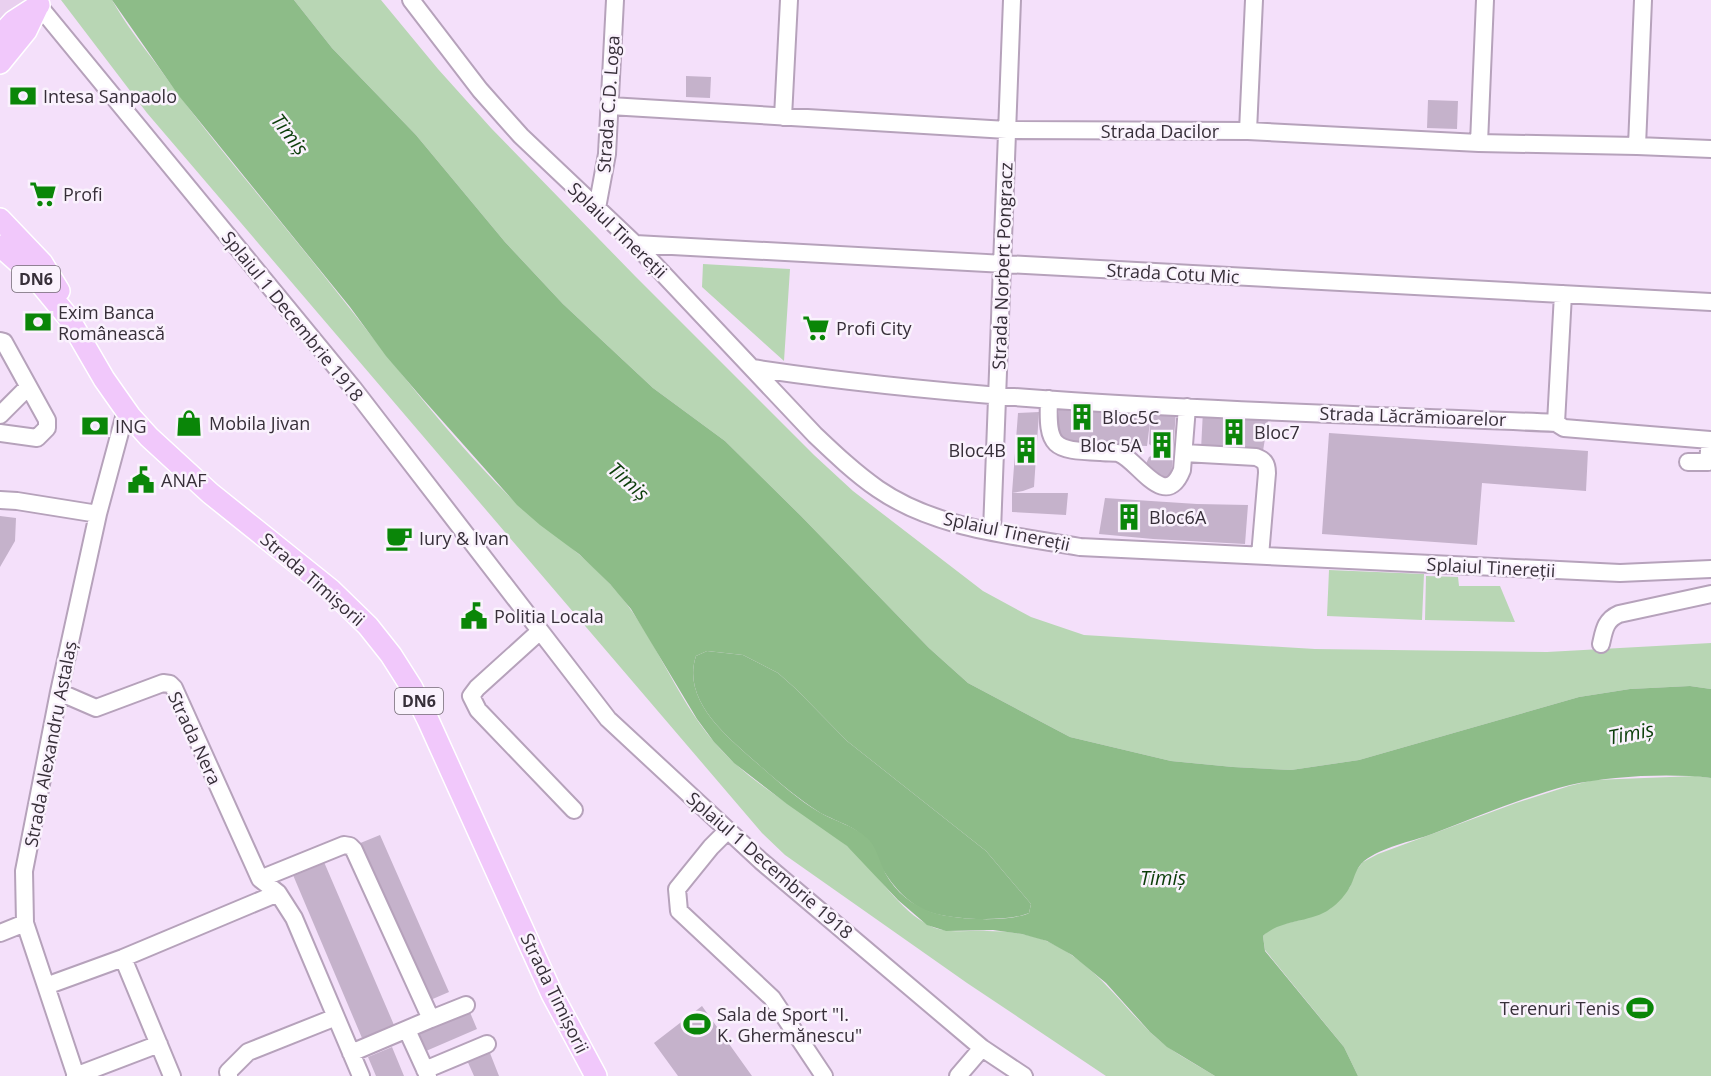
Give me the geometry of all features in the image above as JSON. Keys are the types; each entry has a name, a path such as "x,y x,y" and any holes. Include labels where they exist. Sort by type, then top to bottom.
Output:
{"main road":[{"path":"7,29 39,2"},
{"path":"0,63 26,31 39,2"},
{"name":"Strada Timișorii","path":"0,219 42,263 63,298 68,317"},
{"name":"Strada Timișorii","path":"0,246 35,278 68,317 104,379 148,437 210,493 331,590 368,626 391,654 428,720 552,994 596,1076"}],"street":[{"name":"Splaiul Tinereții","path":"411,0 495,108 521,136 635,244 815,435 879,490 917,510 992,531 1080,547 1620,573 1711,569"},
{"name":"Strada C.D. Loga","path":"597,208 607,154 615,0"},
{"path":"783,117 789,0"},
{"name":"Strada Norbert Pongracz","path":"992,531 1012,0"},
{"path":"1248,131 1254,0"},
{"path":"1479,143 1485,0"},
{"path":"1637,146 1643,0"},
{"name":"Splaiul 1 Decembrie 1918","path":"39,2 353,388 608,719 761,861 982,1047 1024,1076"},
{"name":"Strada Dacilor","path":"610,106 1007,130 1248,131 1479,143 1711,149"},
{"name":"Strada Cotu Mic","path":"635,244 1711,302"},
{"path":"1556,423 1563,294"},
{"path":"0,341 4,342 46,420 47,428 38,438 0,433"},
{"name":"Strada Lăcrămioarelor","path":"752,368 796,375 1049,399 1556,423 1564,428 1710,440 1708,462 1688,462"},
{"path":"0,415 28,387"},
{"path":"1049,399 1048,420 1051,438 1059,447 1070,451 1119,453 1128,458 1147,479 1158,484 1170,485 1179,478 1182,470 1187,407"},
{"name":"Strada Alexandru Astalaș","path":"76,1076 25,923 24,872 59,692 98,514 126,410"},
{"path":"1184,453 1263,460 1267,466 1260,556"},
{"path":"0,500 98,514"},
{"path":"1601,644 1605,625 1610,618 1618,614 1711,594"},
{"path":"540,631 471,696 478,710 574,810"},
{"name":"Strada Nera","path":"59,692 96,708 163,683 170,684 174,688 260,879 278,893 294,918 361,1076"},
{"path":"728,830 677,889 679,911 772,998 824,1076"},
{"path":"260,879 344,845 350,846 354,850 431,1019"},
{"path":"46,986 123,958 278,893"},
{"path":"0,933 25,923"},
{"path":"123,958 172,1076"},
{"path":"351,1053 466,1005"},
{"path":"229,1076 228,1072 248,1052 336,1017"},
{"path":"407,1030 427,1073 487,1044"},
{"path":"76,1076 159,1044"},
{"path":"958,1076 982,1047"}],"shaded area":[{"path":"0,0 24,0 25,2 0,23"},
{"path":"61,0 112,0 133,33 192,113 458,442 514,501 585,559 625,602 687,705 729,758 761,785 846,845 903,906 925,923 947,931 1011,932 1049,942 1064,950 1091,971 1164,1044 1215,1076 1106,1076 967,983 785,855 762,833 147,113"},
{"path":"294,0 381,0 491,128 814,455 853,491 983,591 1031,617 1084,635 1315,649 1547,652 1711,643 1711,689 1690,686 1630,689 1579,697 1359,760 1291,770 1171,761 1070,737 968,683 929,648 725,441 653,388 563,304 505,242 416,135 332,48"},
{"path":"703,264 790,269 784,361 702,287"},
{"path":"1329,570 1424,574 1422,620 1327,616"},
{"path":"1426,576 1458,577 1459,586 1500,586 1515,622 1425,620"},
{"path":"707,651 743,655 778,673 847,741 986,851 1031,904 1029,913 1006,918 959,918 932,913 912,903 891,882 859,833 819,812 795,795 772,777 710,717 695,688 693,672 696,656"},
{"path":"1695,776 1711,778 1711,1076 1358,1076 1344,1047 1265,950 1263,936 1272,927 1330,909 1350,887 1355,872 1363,862 1378,854 1569,786 1594,780"}],"water":[{"name":"Timiș","path":"112,0 294,0 332,48 416,135 505,242 563,304 653,388 725,441 929,648 968,683 1070,737 1171,761 1291,770 1359,760 1579,697 1630,689 1690,686 1711,689 1711,778 1640,776 1570,785 1518,801 1371,856 1359,866 1351,885 1333,907 1314,917 1278,927 1263,936 1265,951 1344,1047 1358,1076 1215,1076 1167,1047 1150,1032 1106,983 1072,955 1047,941 1022,934 993,930 946,931 927,925 898,900 847,846 734,763 697,719 631,609 610,584 579,554 517,505 422,398 179,96","holes":["707,651 743,655 778,673 847,741 986,851 1031,904 1029,913 1007,918 978,919 948,916 926,910 912,902 889,880 874,847 867,838 857,830 819,812 795,796 758,764 710,717 695,688 693,672 696,656"]}],"building":[{"path":"686,76 711,77 710,98 686,97"},
{"path":"1428,100 1458,101 1457,129 1427,128"},
{"path":"1060,402 1176,411 1171,480 1158,481 1145,466 1149,457 1153,455 1153,447 1149,444 1150,422 1147,446 1060,443 1057,428"},
{"name":"Bloc7","path":"1203,410 1269,414 1263,451 1201,450"},
{"name":"Bloc4B","path":"1039,412 1034,487 1012,493 1018,413"},
{"path":"1329,433 1588,451 1586,491 1482,483 1477,545 1322,534"},
{"path":"1012,493 1068,493 1066,515 1012,512"},
{"path":"1105,498 1248,505 1245,544 1099,534"},
{"path":"0,516 16,518 15,541 0,567"},
{"path":"380,835 449,992 428,1001 358,844"},
{"path":"324,862 394,1025 362,1038 293,875"},
{"name":"Sala de Sport \"I. K. Ghermănescu\"","path":"702,1006 752,1076 678,1076 654,1043"},
{"path":"469,1010 477,1029 426,1051 418,1032"},
{"path":"392,1047 404,1076 376,1076 368,1057"},
{"path":"488,1048 499,1076 474,1076 466,1058"}],"place":[{"name":"Intesa Sanpaolo","path":"23,96"},
{"name":"Profi","path":"43,194"},
{"name":"Exim Banca Românească","path":"38,322"},
{"name":"Profi City","path":"816,328"},
{"name":"Bloc5C","path":"1082,417"},
{"name":"Mobila Jivan","path":"189,423"},
{"name":"ING","path":"95,426"},
{"name":"Bloc7","path":"1234,432"},
{"name":"Bloc 5A","path":"1162,445"},
{"name":"Bloc4B","path":"1026,450"},
{"name":"ANAF","path":"141,480"},
{"name":"Bloc6A","path":"1129,517"},
{"name":"Iury & Ivan","path":"399,538"},
{"name":"Politia Locala","path":"474,616"},
{"name":"Terenuri Tenis","path":"1640,1008"},
{"name":"Sala de Sport \"I. K. Ghermănescu\"","path":"697,1024"}]}
